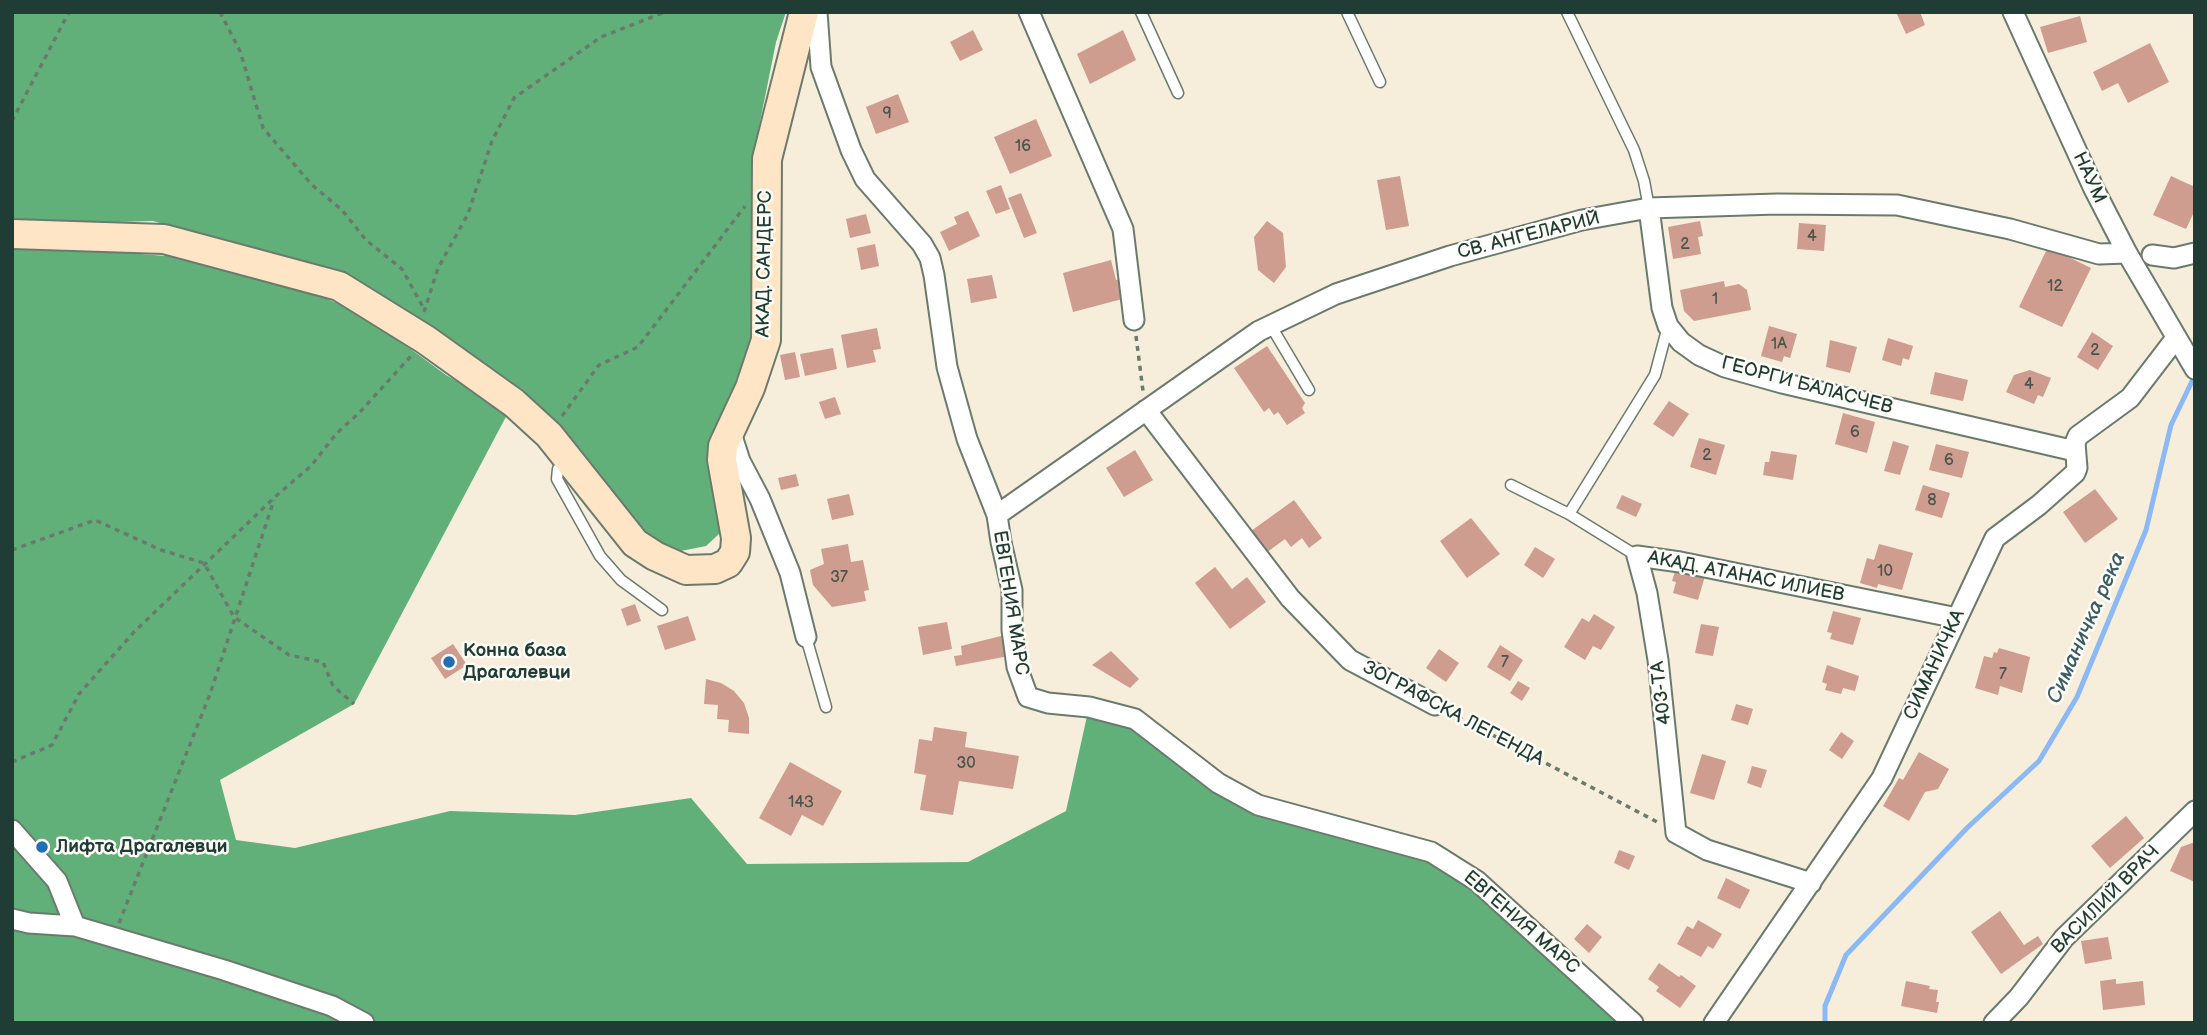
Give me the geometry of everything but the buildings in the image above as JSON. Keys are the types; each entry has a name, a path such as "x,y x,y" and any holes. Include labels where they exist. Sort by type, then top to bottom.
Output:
{"street":[{"name":"АКАД. САНДЕРС","path":"569,459 635,543 655,556 685,570 715,569 728,563 735,552 736,538 722,460 723,446 750,388 766,340 769,143 804,12"},
{"name":"ЕВГЕНИЯ МАРС","path":"817,12 821,67 851,149 865,179 922,244 930,258 947,367 967,439 997,515 1012,590 1012,630 1017,667 1028,696 1048,703 1089,706 1135,719 1218,783 1258,805 1431,852 1477,881 1633,1023"},
{"path":"1029,12 1123,229 1134,320"},
{"name":"НАУМ","path":"2013,12 2094,189 2127,253 2195,369"},
{"name":"СВ. АНГЕЛАРИЙ","path":"997,515 1259,331 1336,294 1450,256 1582,220 1648,208 1777,204 1897,205 2010,229 2099,254 2127,253"},
{"path":"1648,208 1662,309 1668,326"},
{"path":"12,234 164,239 339,286 426,340 514,403 549,435 569,459"},
{"path":"2152,255 2174,258 2195,253"},
{"name":"ГЕОРГИ БАЛАСЧЕВ","path":"1668,326 1681,342 1699,355 1725,367 1782,383 2075,451"},
{"name":"СИМАНИЧКА","path":"1714,1023 1882,778 1995,538 2039,505 2075,473 2078,436 2130,398 2176,338"},
{"name":"ЗОГРАФСКА ЛЕГЕНДА","path":"1146,410 1290,598 1350,660 1435,705"},
{"path":"730,430 740,461 760,499 790,573 806,637"},
{"name":"АКАД. АТАНАС ИЛИЕВ","path":"1637,556 1957,618"},
{"name":"403-ТА","path":"1637,556 1647,593 1658,660 1676,832"},
{"name":"ВАСИЛИЙ ВРАЧ","path":"1994,1023 2020,997 2064,938 2195,811"},
{"path":"12,830 57,881 75,926"},
{"path":"1676,832 1707,850 1811,883"},
{"path":"12,919 75,926 224,970 320,1002 364,1023"}],"lane":[{"path":"1141,12 1178,93"},
{"path":"1347,12 1380,82"},
{"path":"1567,12 1634,150 1644,181 1648,208"},
{"path":"1270,326 1309,390"},
{"path":"1569,514 1655,375 1668,326"},
{"path":"569,459 558,469 557,478 600,556 621,580 662,610"},
{"name":"АКАД. АТАНАС ИЛИЕВ","path":"1511,485 1569,514 1637,556"},
{"path":"806,637 826,707"}],"path":[{"path":"12,121 69,12"},
{"path":"220,12 240,51 263,128 312,185 342,210 366,240 402,269 424,309"},
{"path":"12,762 52,745 79,694 134,632 204,563 311,466 336,435 426,340 424,309 438,268 468,214 492,141 514,98 601,37 665,12"},
{"path":"549,435 599,365 638,347 767,176"},
{"path":"1134,320 1146,410"},
{"path":"113,938 210,694 276,496"},
{"path":"12,550 95,520 161,550 204,563 234,617 289,655 323,662 333,686 354,704"},
{"name":"ЗОГРАФСКА ЛЕГЕНДА","path":"1435,705 1676,832"}],"green space":[{"path":"12,12 786,12 776,42 755,147 758,333 714,434 721,510 720,533 706,546 676,552 641,534 562,436 502,377 346,276 153,221 12,225"},
{"path":"12,244 230,261 360,312 446,375 509,411 354,704 220,780 236,840 295,848 450,811 575,815 691,798 747,864 968,862 1066,811 1089,707 1135,719 1218,783 1431,852 1633,1023 12,1023"}],"waterway":[{"name":"Симаничка река","path":"1825,1023 1825,1006 1846,955 1967,828 2039,761 2077,697 2146,530 2171,425 2195,375"}],"place":[{"name":"Конна база Драгалевци","path":"449,662"},
{"name":"Лифта Драгалевци","path":"42,847"}]}
